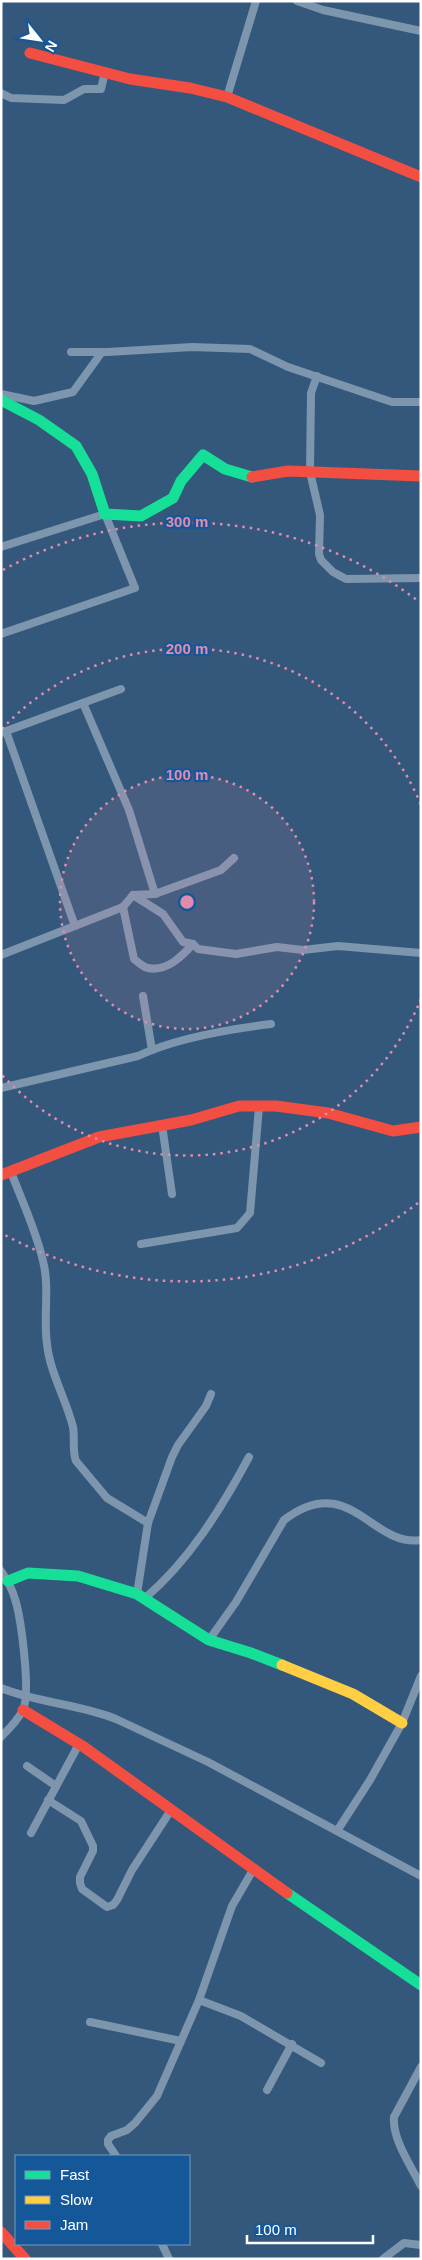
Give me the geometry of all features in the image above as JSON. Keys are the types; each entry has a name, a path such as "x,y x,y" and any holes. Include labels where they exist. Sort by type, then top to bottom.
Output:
{"street":[{"path":"227,97 256,1"},
{"path":"297,1 323,10 421,31"},
{"path":"30,53 130,79 190,88 227,97 421,178"},
{"path":"1,93 10,98 64,100 84,89 101,89 104,72"},
{"path":"72,352 192,347 250,350 288,367 392,402 421,402"},
{"path":"1,394 34,401 73,392 102,352"},
{"path":"317,376 311,393 310,472 320,514 319,554 326,566 346,579 421,578"},
{"path":"1,400 39,420 76,446 92,474 105,514 135,588 1,634"},
{"path":"1,547 105,514 141,516 173,498 181,481 203,455 225,469 255,478 288,471 421,476"},
{"path":"75,926 4,732 121,689"},
{"path":"83,703 129,810 155,894"},
{"path":"1,955 123,907 133,895 155,894 221,870 234,858"},
{"path":"133,895 163,914 183,942 193,944 198,949 236,954 278,947 303,950 338,946 421,953"},
{"path":"123,907 134,959 148,968 164,966 178,960 193,944"},
{"path":"143,996 152,1050"},
{"path":"1,1088 138,1056 152,1050 234,1029 271,1024"},
{"path":"148,1523 107,1498 76,1461 73,1454 73,1428 47,1346 45,1320 47,1285 44,1261 34,1231 6,1173 100,1137 191,1120 227,1108 276,1106 328,1113 393,1131 421,1128"},
{"path":"142,1244 237,1228 250,1213 259,1107"},
{"path":"162,1125 172,1194"},
{"path":"140,1596 148,1523 178,1445 206,1406 211,1394"},
{"path":"140,1596 170,1576 220,1510 249,1457"},
{"path":"209,1640 236,1602 284,1520 296,1512 324,1503 343,1507 402,1541 421,1540"},
{"path":"1,1571 8,1581 16,1600 26,1697 23,1710 1,1737"},
{"path":"8,1581 28,1573 78,1576 140,1596 209,1640 251,1654 344,1691 402,1723"},
{"path":"337,1831 370,1780 402,1723 421,1676"},
{"path":"1,1688 26,1697 103,1714 116,1719 208,1762 421,1876"},
{"path":"23,1710 79,1744 253,1870 421,1985"},
{"path":"31,1833 79,1744"},
{"path":"27,1766 56,1786"},
{"path":"48,1800 81,1821 93,1846 93,1852 80,1877 80,1883 82,1889 107,1907 117,1900 132,1870 171,1810"},
{"path":"115,2155 108,2144 108,2140 111,2136 127,2130 135,2123 157,2096 199,2000 232,1906 253,1870"},
{"path":"199,2000 241,2016 292,2044 321,2063"},
{"path":"90,2022 181,2041"},
{"path":"267,2090 292,2044"},
{"path":"421,2067 394,2117 401,2145 421,2186"},
{"path":"1,2232 25,2259"},
{"path":"383,2259 404,2243 421,2245"},
{"path":"162,2245 169,2259"}],"traffic: fast":[{"path":"1,400 39,420 76,446 92,474 105,514 141,516 173,498 181,481 203,455 225,469 252,477"},
{"path":"8,1581 28,1573 78,1576 137,1594 209,1640 282,1665"},
{"path":"287,1893 421,1985"}],"traffic: slow":[{"path":"282,1665 353,1694 402,1723"}],"traffic: jam":[{"path":"30,53 130,79 190,88 227,97 421,177"},
{"path":"252,477 288,471 421,476"},
{"path":"1,1175 99,1137 191,1120 239,1106 276,1106 328,1113 393,1131 421,1127"},
{"path":"23,1710 84,1747 287,1893"},
{"path":"1,2232 25,2259"}]}
